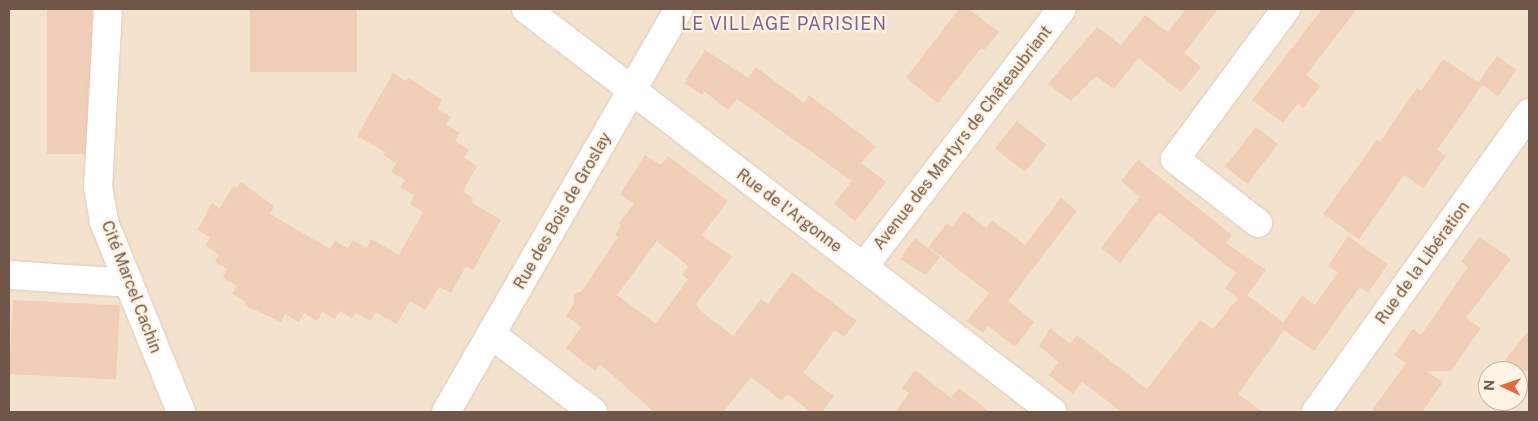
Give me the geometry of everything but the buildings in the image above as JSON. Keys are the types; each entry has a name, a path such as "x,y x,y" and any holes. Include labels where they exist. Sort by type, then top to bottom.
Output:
{"street":[{"name":"Cité Marcel Cachin","path":"108,9 98,187 104,222 181,412"},
{"name":"Rue de l'Argonne","path":"526,9 1053,412"},
{"name":"Rue des Bois de Groslay","path":"446,412 679,9"},
{"name":"Avenue des Martyrs de Châteaubriant","path":"864,266 1062,9"},
{"path":"1258,223 1175,159 1286,9"},
{"name":"Rue de la Libération","path":"1316,412 1529,113"},
{"path":"9,276 129,283"},
{"path":"492,335 593,412"}],"shaded area":[{"path":"9,9 1529,9 1529,412 9,412"}],"district":[{"name":"LE VILLAGE PARISIEN","path":"784,24"}]}
